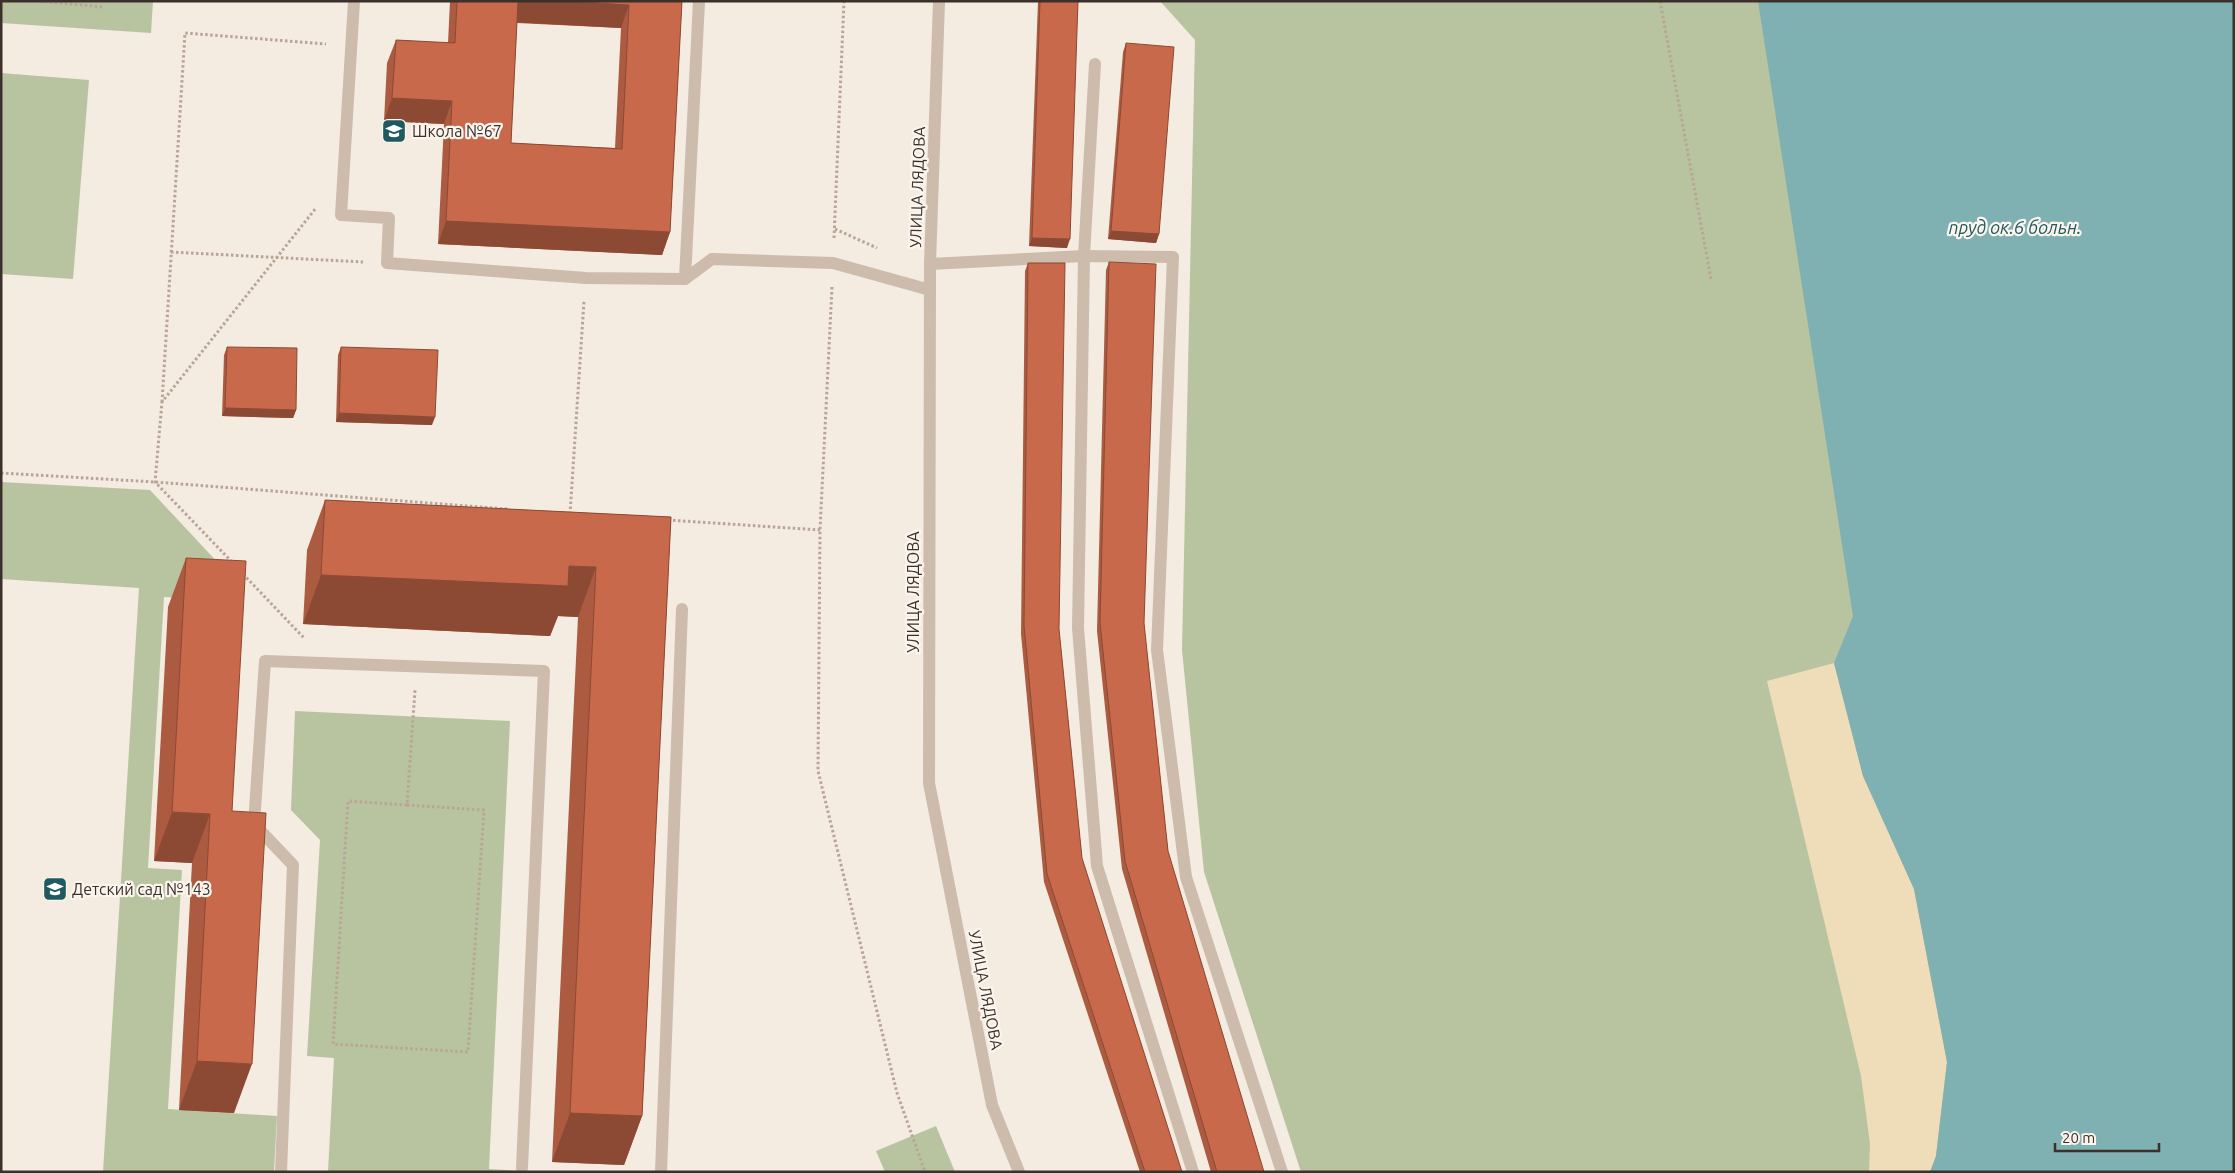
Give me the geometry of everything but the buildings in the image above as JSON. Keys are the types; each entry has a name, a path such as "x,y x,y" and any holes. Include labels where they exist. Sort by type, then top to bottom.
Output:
{"street":[{"path":"354,1 341,215 389,218 386,263 586,278 685,278 712,259 833,263 930,290"},
{"path":"685,278 699,1"},
{"name":"УЛИЦА ЛЯДОВА","path":"939,1 930,264 929,783 992,1105 1019,1172"},
{"path":"1096,64 1084,256 1078,628 1098,866 1193,1172"},
{"path":"930,264 1084,256 1173,257 1157,650 1186,877 1282,1172"},
{"path":"661,1172 682,609"},
{"path":"282,1172 294,865 254,824 265,661 544,671 522,1168"}],"path":[{"path":"40,1 102,7"},
{"path":"844,1 820,530 818,771 897,1093 925,1172"},
{"path":"1660,1 1711,279"},
{"path":"235,566 155,482 162,402 185,33 351,46"},
{"path":"162,402 345,173"},
{"path":"171,252 386,263"},
{"path":"579,514 570,514 586,278"},
{"path":"1,473 155,482 510,509"},
{"path":"666,520 820,530"},
{"path":"242,572 328,663"},
{"path":"407,805 416,666"},
{"path":"348,801 407,805 484,810 468,1052 333,1044 348,801"}],"green space":[{"path":"1,1 153,1 151,33 1,23"},
{"path":"1160,1 2234,1 2234,1172 1301,1172 1204,872 1182,650 1195,40"},
{"path":"1,73 89,80 73,279 1,274"},
{"path":"1,482 150,490 235,581 234,600 164,597 148,868 182,870 168,1109 277,1116 274,1172 103,1172 139,588 1,579"},
{"path":"295,711 510,721 489,1169 535,1172 328,1172 334,1058 307,1056 320,840 291,810"},
{"path":"936,1126 955,1172 885,1172 876,1151"}],"sand":[{"path":"1834,663 1863,776 1914,889 1947,1062 1936,1156 1930,1172 1869,1172 1870,1144 1861,1076 1767,681"}],"water":[{"name":"пруд ок.6 больн.","path":"1758,1 2234,1 2234,1172 1930,1172 1936,1156 1947,1062 1914,889 1863,776 1834,663 1853,616"}],"place":[{"name":"Школа №67","path":"394,131"},
{"name":"Детский сад №143","path":"55,889"}]}
